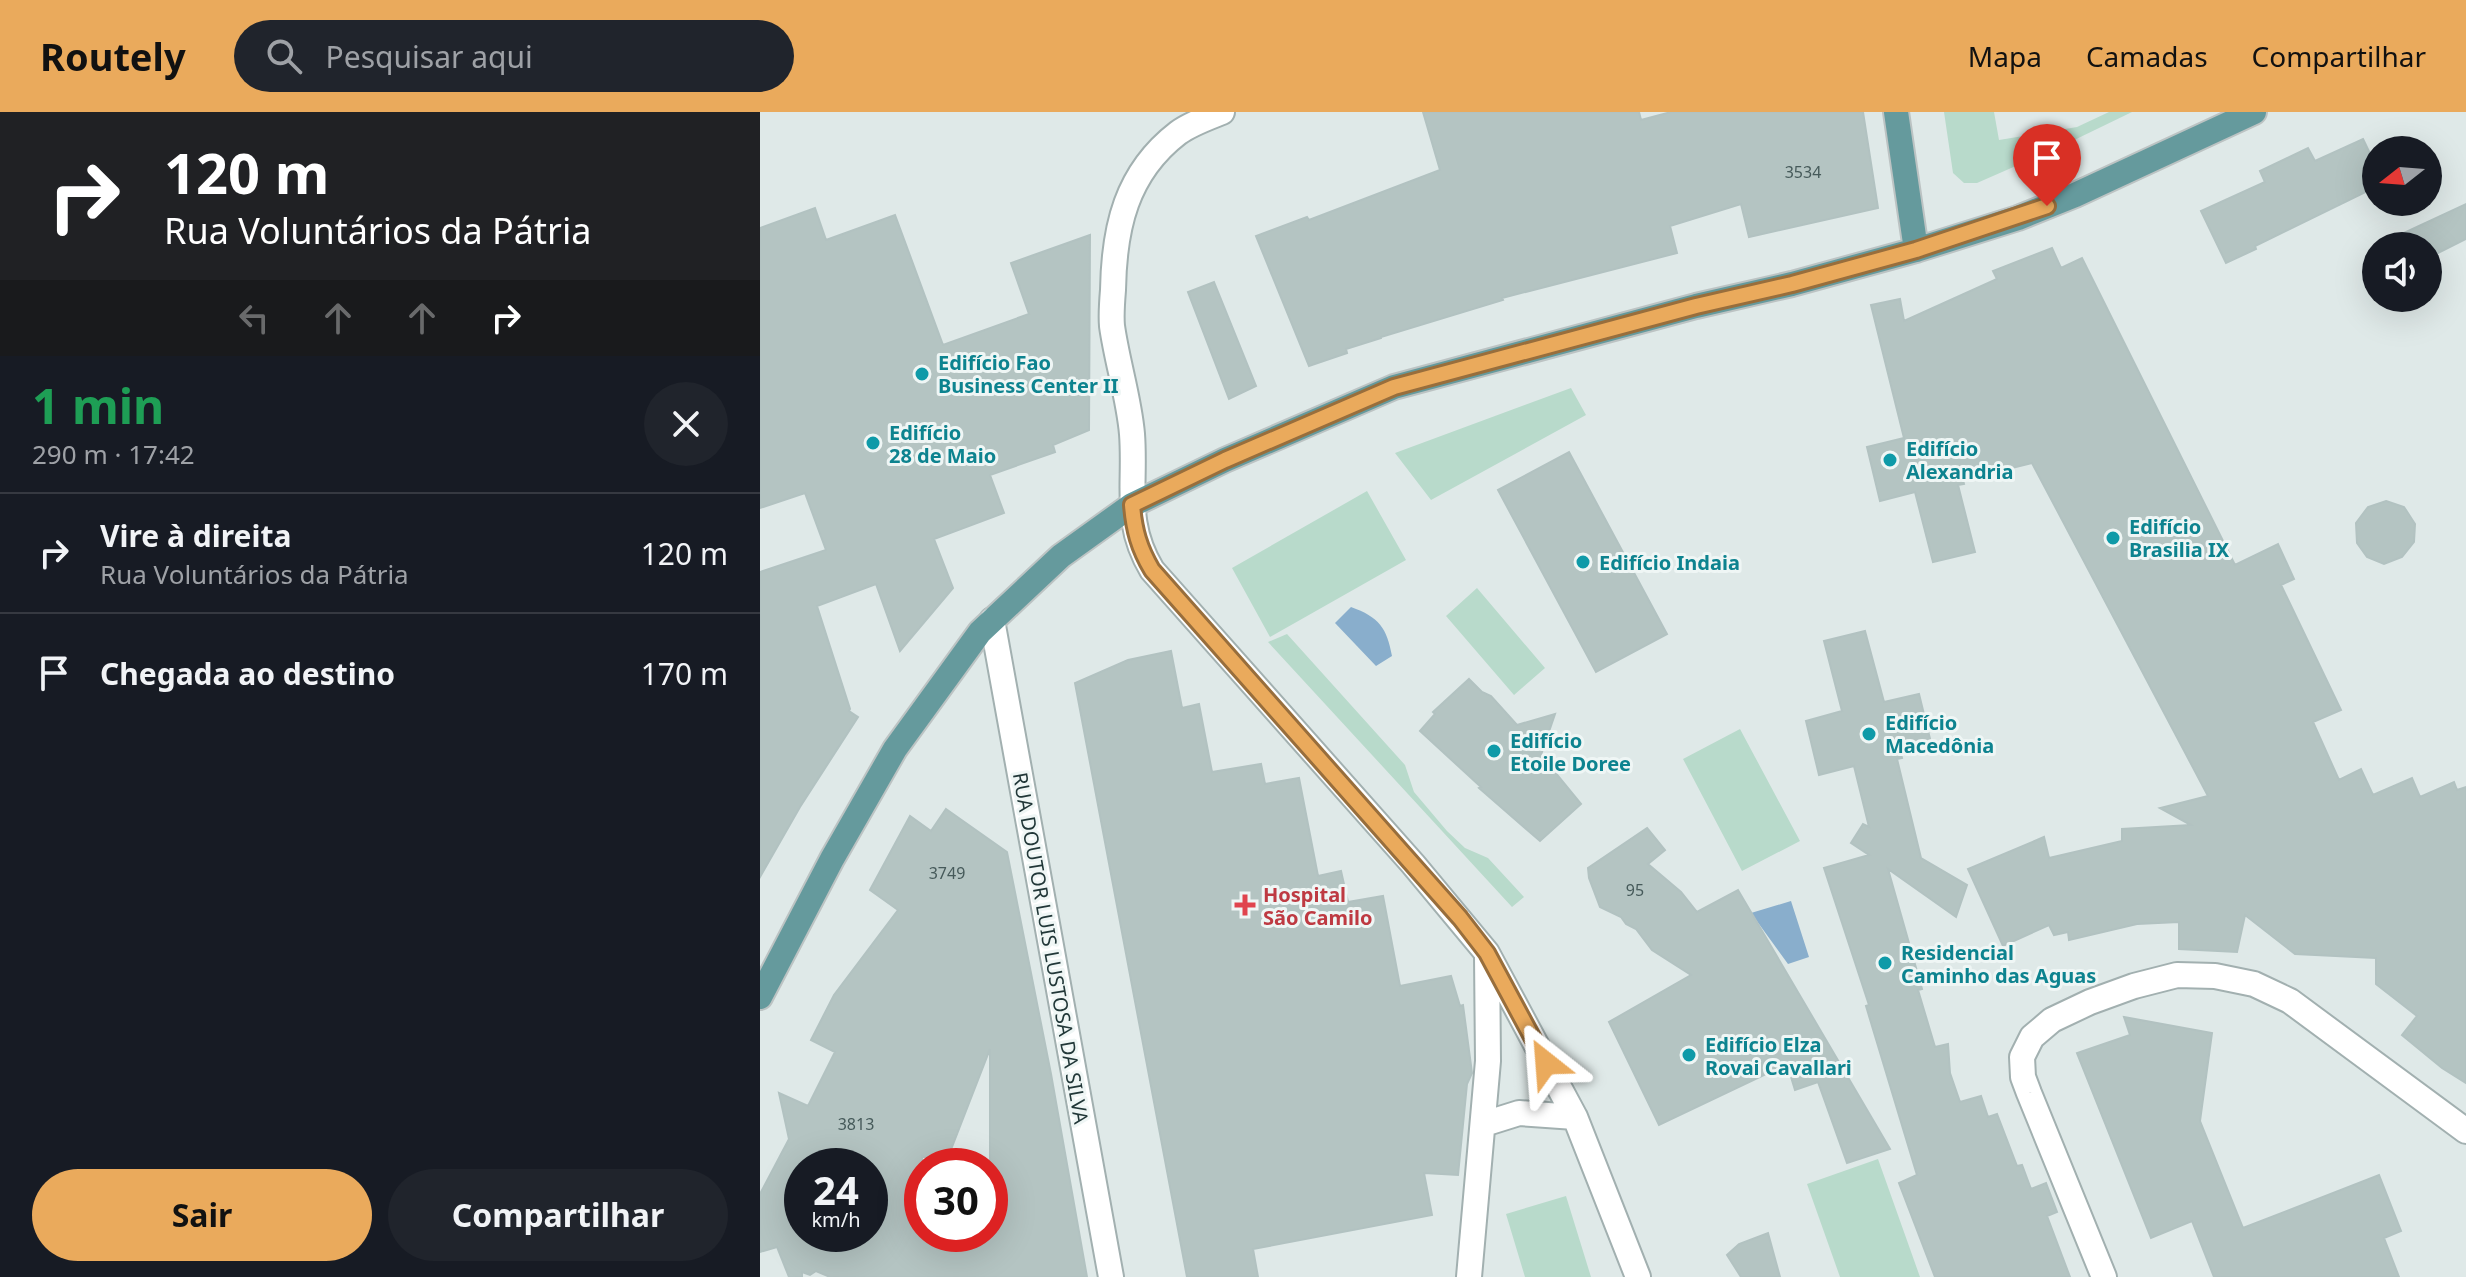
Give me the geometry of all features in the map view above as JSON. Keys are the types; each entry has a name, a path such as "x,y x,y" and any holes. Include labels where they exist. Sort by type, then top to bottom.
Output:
{"main road":[{"path":"1896,112 1916,250"},
{"path":"760,997 768,964 895,749 980,632 1061,556 1132,505 1225,460 1394,387 1696,306 1792,284 2018,218 2254,112"}],"street":[{"path":"1222,112 1180,131 1154,154 1131,189 1120,219 1113,267 1112,323 1132,433 1132,505 1135,534 1141,552 1152,570 1413,864 1487,953 1575,1117 1638,1277"},
{"name":"RUA DOUTOR LUIS LUSTOSA DA SILVA","path":"992,620 1111,1277"},
{"path":"1469,1277 1488,1061 1487,953"},
{"path":"2104,1277 2023,1077 2022,1057 2032,1037 2052,1020 2090,1002 2177,975 2215,976 2254,984 2290,1001 2466,1131"},
{"path":"1484,1124 1519,1113 1575,1117"}],"green space":[{"path":"1944,112 1994,112 1999,140 2077,127 2109,112 2132,112 1977,183 1964,183 1953,173"},
{"path":"1571,388 1586,415 1431,500 1395,453"},
{"path":"1367,491 1406,560 1270,637 1232,568"},
{"path":"1477,588 1545,668 1514,695 1446,616"},
{"path":"1287,634 1405,765 1414,792 1447,831 1465,848 1488,858 1524,897 1512,907 1268,642"},
{"path":"1740,729 1800,841 1742,871 1683,759"},
{"path":"1878,1159 1920,1277 1840,1277 1807,1184"},
{"path":"1566,1196 1591,1277 1525,1277 1506,1214"}],"water":[{"path":"1351,607 1375,620 1387,638 1392,656 1376,666 1335,623"},
{"path":"1791,901 1809,957 1788,964 1751,913"}],"building":[{"path":"1423,112 1639,112 1641,120 1671,112 1863,112 1878,208 1749,237 1741,204 1670,226 1677,253 1502,298 1346,349 1347,353 1309,366 1256,236 1307,217 1309,220 1440,170"},
{"path":"2362,139 2362,194 2226,263 2201,211 2265,182 2260,171 2308,148 2315,161"},
{"path":"2466,204 2466,239 2442,251 2442,232 2406,232 2442,216"},
{"path":"815,208 826,240 895,215 943,345 1029,314 1011,263 1090,235 1089,430 1053,445 1055,452 990,475 1004,513 934,539 953,588 900,651 876,584 817,606 849,711 858,717 800,807 760,877 760,572 826,550 805,493 760,508 760,228"},
{"path":"2052,248 2061,268 2082,258 2235,565 2278,544 2294,579 2281,585 2341,710 2313,722 2339,780 2361,769 2373,795 2412,778 2420,797 2454,782 2457,790 2466,787 2466,1083 2402,1035 2417,1016 2376,984 2376,958 2295,954 2245,915 2237,952 2179,949 2179,922 2137,924 2069,940 2068,932 2054,935 2049,925 2003,946 1968,869 2044,837 2049,858 2122,841 2122,829 2191,825 2160,808 2208,796 2032,463 1963,480 1964,484 1958,485 1975,552 1933,562 1915,492 1880,501 1867,447 1904,438 1871,305 1900,299 1904,321 1997,279 1993,271"},
{"path":"1214,282 1256,386 1229,399 1188,292"},
{"name":"Edifício Indaia","path":"1569,452 1667,634 1596,672 1498,490"},
{"path":"2386,501 2404,507 2415,524 2414,542 2402,557 2384,564 2367,557 2357,543 2356,523 2368,507"},
{"path":"1865,631 1884,702 1919,694 1932,747 1901,754 1902,758 1897,759 1921,858 1967,885 1956,917 1888,869 1935,1047 1948,1044 1950,1073 1960,1102 1981,1096 1988,1117 1997,1114 2017,1166 2022,1165 2031,1189 2046,1183 2057,1212 2047,1216 2070,1277 1935,1277 1899,1183 1917,1175 1866,1006 1869,1005 1824,868 1869,855 1851,843 1863,824 1869,827 1854,766 1819,775 1806,721 1842,711 1824,641"},
{"name":"Hospital São Camilo","path":"1171,651 1182,708 1199,704 1212,772 1261,764 1265,784 1299,778 1318,876 1341,871 1348,902 1383,896 1400,986 1451,976 1460,1006 1463,1005 1472,1073 1467,1084 1458,1175 1424,1173 1432,1215 1253,1249 1258,1277 1187,1277 1075,683 1128,660"},
{"name":"Edifício Etoile Doree","path":"1469,679 1491,696 1517,725 1555,714 1541,755 1581,804 1540,841 1420,731 1435,714 1433,712"},
{"path":"946,809 1007,852 1087,1277 830,1277 816,1271 810,1275 802,1272 802,1277 789,1277 777,1247 760,1252 760,1194 784,1148 784,1252 888,1252 888,1148 784,1148 789,1139 779,1093 808,1106 835,1052 811,1040 834,995 898,910 870,890 910,816 931,831"},
{"path":"1647,828 1665,850 1648,864 1681,892 1697,912 1738,890 1890,1149 1847,1163 1818,1082 1795,1090 1787,1064 1659,1125 1609,1022 1691,975 1652,950 1636,929 1621,917 1600,907 1588,868"},
{"path":"2124,1017 2212,1033 2200,1121 2243,1228 2379,1175 2401,1231 2384,1238 2399,1277 2214,1277 2192,1221 2151,1238 2077,1053 2130,1035"},
{"path":"1768,1233 1780,1277 1741,1277 1727,1255 1739,1244"}],"place":[{"name":"Edifício Fao Business Center II","path":"922,374"},
{"name":"Edifício 28 de Maio","path":"873,443"},
{"name":"Edifício Alexandria","path":"1890,460"},
{"name":"Edifício Brasilia IX","path":"2113,538"},
{"name":"Edifício Indaia","path":"1583,562"},
{"name":"Edifício Macedônia","path":"1869,734"},
{"name":"Edifício Etoile Doree","path":"1494,751"},
{"name":"Hospital São Camilo","path":"1245,905"},
{"name":"Residencial Caminho das Aguas","path":"1885,963"},
{"name":"Edifício Elza Rovai Cavallari","path":"1689,1055"}],"route":[{"path":"1546,1063 1487,953 1460,918 1152,570 1135,534 1132,505 1225,460 1394,387 1916,250 2047,206"}]}
